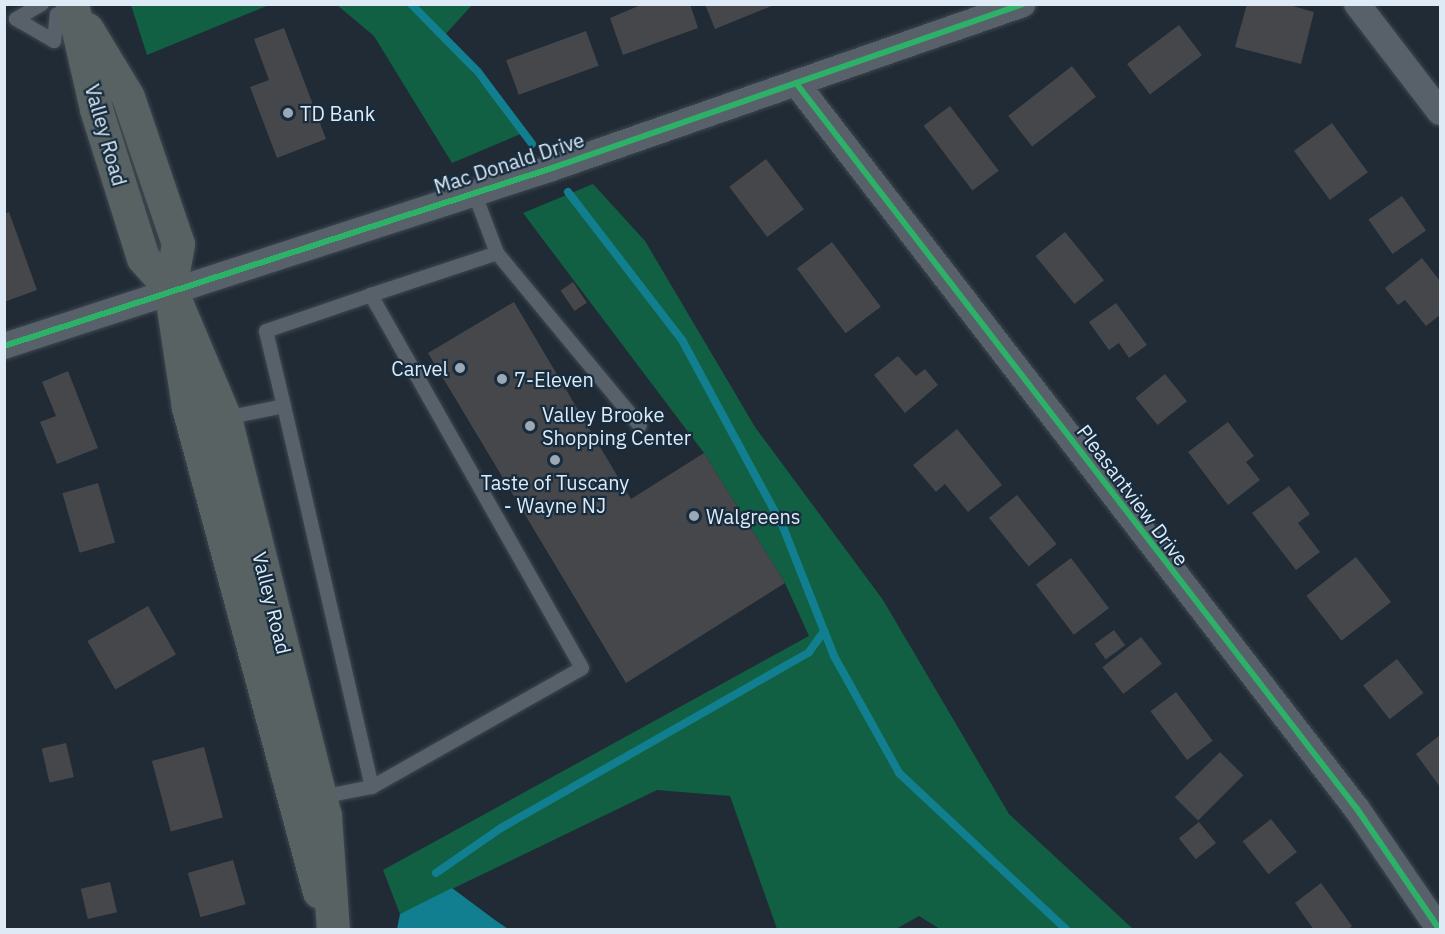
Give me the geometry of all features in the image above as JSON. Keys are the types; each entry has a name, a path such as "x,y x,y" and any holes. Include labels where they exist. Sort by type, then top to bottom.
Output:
{"main road":[{"name":"Valley Road","path":"58,7 96,109 143,258 170,288 225,418 321,797 332,930"},
{"name":"Valley Road","path":"170,288 189,407 296,823 332,930"}],"street":[{"name":"Mac Donald Drive","path":"4,346 170,288 474,192 1022,4"},
{"path":"1358,4 1440,112"},
{"name":"Pleasantview Drive","path":"796,83 1357,808 1440,930"}],"lane":[{"path":"58,7 54,41 10,21 58,7"},
{"path":"474,192 497,253 640,426"},
{"path":"372,787 266,331 497,253"},
{"path":"321,797 372,787 582,668 371,295"},
{"path":"225,418 284,406"}],"green space":[{"path":"131,4 269,5 147,55"},
{"path":"337,5 472,5 443,37 523,133 452,163 374,36"},
{"path":"593,184 645,241 755,427 883,600 1009,814 1133,929 940,929 919,916 896,929 777,929 730,796 657,790 400,914 383,870 809,636 785,583 704,453 523,213"}],"water":[{"path":"452,888 508,929 397,929 400,914"}],"building":[{"path":"643,4 690,4 698,28 623,55 610,18"},
{"path":"705,4 774,4 774,5 715,29"},
{"path":"1247,4 1286,4 1314,12 1301,64 1235,47"},
{"path":"1179,25 1202,55 1150,94 1127,64"},
{"name":"TD Bank","path":"284,28 326,139 277,158 250,87 269,80 254,39"},
{"path":"586,31 599,66 519,95 506,60"},
{"path":"1072,66 1096,97 1032,147 1008,116"},
{"path":"950,106 999,171 972,191 924,126"},
{"path":"1332,123 1368,172 1330,200 1294,151"},
{"path":"766,159 804,209 767,237 729,187"},
{"path":"1402,196 1426,230 1393,254 1368,220"},
{"path":"9,212 37,290 4,302 4,214"},
{"path":"1065,232 1104,280 1074,304 1035,256"},
{"path":"832,242 881,307 846,333 797,268"},
{"path":"1422,258 1440,281 1440,315 1426,326 1405,300 1398,305 1385,288"},
{"path":"573,282 587,303 575,311 561,290"},
{"path":"514,302 631,499 704,453 785,583 626,683 428,353"},
{"path":"1116,303 1147,345 1129,358 1119,343 1109,350 1089,322"},
{"path":"898,356 916,376 925,369 938,385 905,413 874,375"},
{"path":"68,371 98,448 57,464 40,422 56,416 42,382"},
{"path":"1165,374 1187,401 1157,425 1135,398"},
{"path":"1228,422 1254,456 1246,462 1260,480 1228,505 1188,452"},
{"path":"957,429 1002,485 968,512 945,484 936,492 913,465"},
{"path":"98,483 115,543 80,553 62,493"},
{"path":"1289,486 1310,514 1298,523 1320,552 1296,570 1252,513"},
{"path":"1017,495 1057,544 1029,567 989,518"},
{"path":"1356,557 1391,602 1341,641 1306,596"},
{"path":"1071,558 1109,608 1074,635 1036,584"},
{"path":"148,606 176,654 115,689 87,641"},
{"path":"1114,630 1125,645 1106,659 1095,644"},
{"path":"1141,637 1162,664 1123,694 1102,667"},
{"path":"1397,659 1423,693 1390,719 1363,685"},
{"path":"1176,692 1213,741 1187,760 1150,711"},
{"path":"1440,735 1440,787 1416,754"},
{"path":"66,743 74,777 50,783 42,749"},
{"path":"204,747 223,818 171,831 152,761"},
{"path":"1220,752 1243,775 1198,821 1175,797"},
{"path":"1271,819 1297,852 1268,874 1243,841"},
{"path":"1199,822 1216,843 1196,859 1179,838"},
{"path":"233,860 246,904 201,917 188,873"},
{"path":"110,882 117,912 88,919 81,889"},
{"path":"1321,883 1352,926 1348,930 1314,930 1295,903"}],"waterway":[{"path":"411,4 478,72 532,144"},
{"path":"568,192 682,340 783,527 834,656 899,773 1067,930"},
{"path":"436,873 501,828 809,652 824,631"}],"cycle path":[{"path":"4,346 552,168 1022,4"},
{"path":"796,83 1357,809 1440,930"}],"place":[{"name":"TD Bank","path":"288,113"},
{"name":"Carvel","path":"460,368"},
{"name":"7-Eleven","path":"502,379"},
{"name":"Valley Brooke Shopping Center","path":"530,426"},
{"name":"Taste of Tuscany - Wayne NJ","path":"555,460"},
{"name":"Walgreens","path":"694,516"}]}
